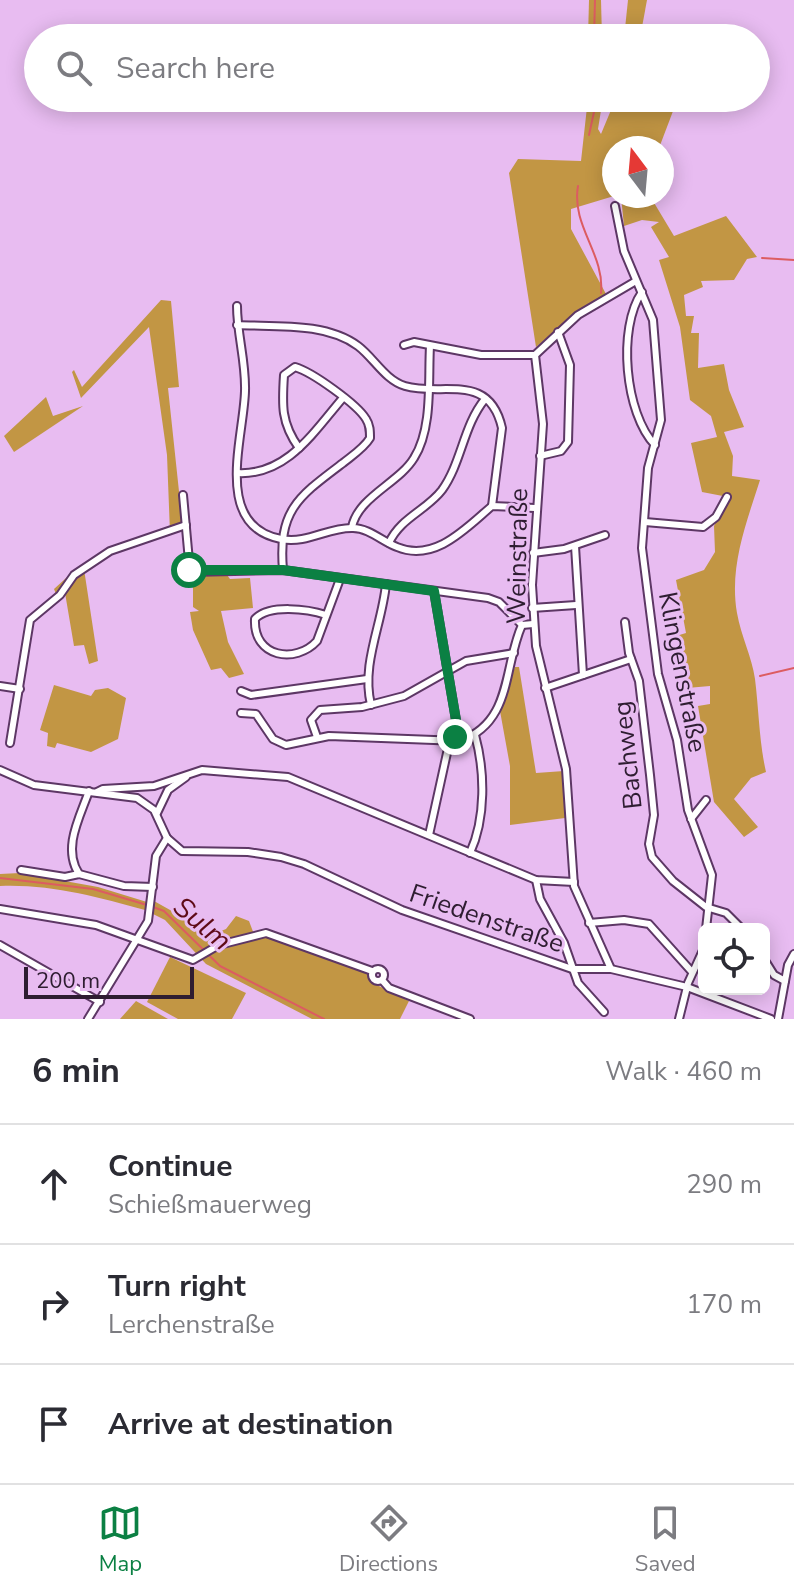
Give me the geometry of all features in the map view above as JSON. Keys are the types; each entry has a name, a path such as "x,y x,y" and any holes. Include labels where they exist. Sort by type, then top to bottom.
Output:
{"street":[{"name":"Klingenstraße","path":"615,208 624,251 653,320 661,420 648,468 642,548 658,674 677,740 691,819 712,875 706,923"},
{"path":"404,345 414,342 481,355 535,355 578,315 636,281"},
{"path":"642,292 628,335 632,404 642,429 655,445"},
{"path":"237,306 237,325 245,390 237,473 240,501 247,519 259,531 281,539 308,540 352,527 416,551 436,547 464,531 492,506 502,428 499,416 485,399 459,387 403,385 392,379 355,344 328,332 237,325"},
{"path":"540,456 561,451 568,442 570,365 558,332"},
{"path":"352,527 364,506 414,459 424,429 430,346"},
{"name":"Weinstraße","path":"535,355 543,410 535,508 533,624 545,688 566,769 574,882 611,969"},
{"path":"283,570 282,528 297,502 369,441 366,418 304,370 295,367 286,371 282,420 299,448"},
{"path":"237,473 272,469 299,448 342,399"},
{"path":"389,543 398,528 444,487 456,465 473,416 485,399"},
{"path":"183,495 190,572 283,570 494,600 522,625 533,624"},
{"path":"645,522 703,527 712,522 727,497"},
{"path":"492,506 535,508"},
{"path":"10,743 29,622 60,595 74,575 110,551 186,525"},
{"path":"533,553 575,546 605,535"},
{"path":"575,546 576,605 583,675"},
{"path":"326,615 303,610 261,613 255,619 255,636 261,647 271,652 303,650 317,641 340,579"},
{"path":"371,705 367,679 386,584"},
{"path":"429,835 457,726 434,591"},
{"path":"532,608 576,605"},
{"name":"Bachweg","path":"625,622 631,659 639,681 652,797 651,853 671,879 706,907 726,913 736,923"},
{"path":"241,713 256,714 273,739 281,745 317,737 373,735 451,743 475,735 503,702 522,625"},
{"path":"317,737 310,725 316,713 371,705 404,696 466,661 514,653"},
{"path":"545,688 631,659"},
{"path":"241,691 251,695 367,679"},
{"path":"0,686 20,689"},
{"path":"470,853 477,831 482,786 481,759 475,735"},
{"path":"0,770 34,785 137,798 157,813 167,838 156,856 150,911 139,939 88,1019"},
{"path":"79,874 73,861 73,837 93,792 105,788 154,786 191,772 244,772 300,780 536,880 574,882"},
{"path":"157,813 168,790 191,772"},
{"path":"691,819 706,800"},
{"name":"Friedenstraße","path":"167,838 176,848 189,853 248,852 281,857 304,864 417,916 572,969 611,969 687,987 771,1019"},
{"path":"21,870 65,877 79,874 124,886 153,887"},
{"path":"536,880 540,899 564,943 578,983 604,1012"},
{"path":"0,909 71,918 139,939 188,960 201,957 213,947 271,933 372,971 383,971 382,980 389,988 470,1019"},
{"path":"589,923 624,920 649,924 692,972"},
{"path":"0,945 100,1002"},
{"path":"778,1019 794,954"},
{"path":"679,1019 698,960"},
{"path":"770,969 785,981"}],"shaded area":[{"path":"589,0 601,0 602,24 588,24"},
{"path":"628,0 647,0 643,24 625,24"},
{"path":"586,112 601,112 598,129 601,134 610,112 673,112 664,136 602,136 602,200 571,209 571,229 606,294 577,312 536,347 509,173 518,159 581,161"},
{"path":"622,208 657,208 674,236 726,216 757,257 747,259 734,280 701,281 703,287 684,295 686,316 694,316 691,333 699,333 698,368 724,364 729,390 744,427 724,432 733,456 732,476 760,480 740,546 735,579 737,613 755,679 766,772 751,778 734,799 758,827 744,837 714,802 698,706 710,704 710,686 687,688 676,636 686,633 676,580 704,570 715,552 714,526 728,497 702,492 691,443 717,437 711,416 690,400 680,327 659,260 669,257 651,227 659,222 642,220 624,226"},
{"path":"161,300 171,301 179,387 168,388 183,529 170,533 167,455 149,327 81,398 72,372 74,370 82,387"},
{"path":"46,397 53,416 83,406 14,452 4,436"},
{"path":"76,569 84,569 98,661 89,664 84,645 74,646 64,587 56,594 54,589"},
{"path":"227,575 230,579 250,578 253,608 221,611 228,642 244,674 229,678 221,668 211,670 193,630 190,612 199,611 193,607 193,576"},
{"path":"515,667 519,667 536,773 564,771 565,818 510,825 510,766 500,711"},
{"path":"54,685 91,696 95,690 108,688 126,698 118,739 91,752 57,743 55,748 47,746 48,733 40,730"},
{"path":"20,873 98,887 147,902 145,910 56,889 0,886 0,874"},
{"path":"154,901 179,915 204,938 226,929 236,916 249,921 255,937 265,934 366,967 373,983 409,1001 400,1019 312,1019 206,964 165,920 151,913"},
{"path":"170,957 246,993 232,1019 178,1019 147,1002"},
{"path":"136,1001 168,1019 120,1019"}],"waterway":[{"path":"594,24 595,0"},
{"path":"589,135 594,112"},
{"path":"578,186 579,214 598,265 601,293"},
{"path":"762,258 794,260"},
{"path":"760,676 794,668"},
{"name":"Sulm","path":"0,878 93,889 147,905"},
{"name":"Sulm","path":"153,907 164,911 220,966 324,1019"}],"route":[{"path":"189,570 196,573 283,570 434,591 457,726 455,737"}]}
